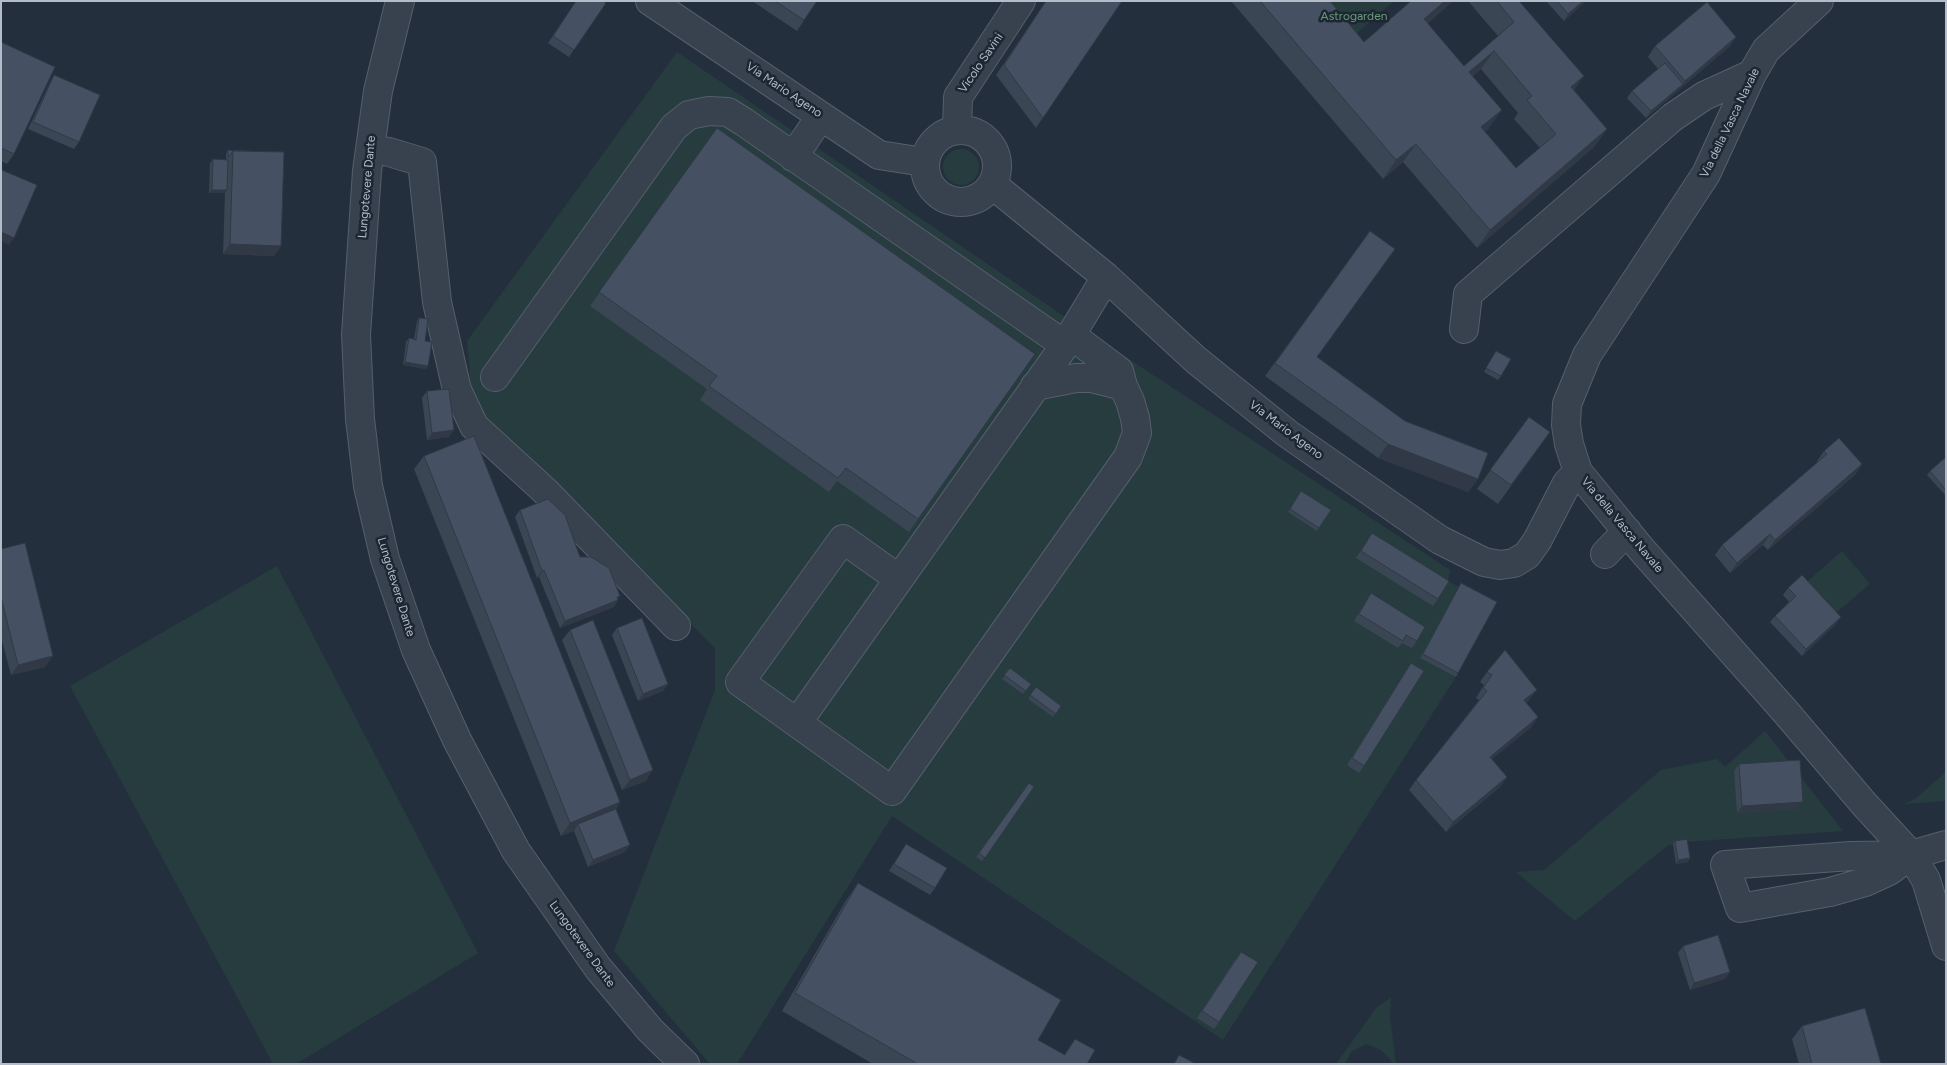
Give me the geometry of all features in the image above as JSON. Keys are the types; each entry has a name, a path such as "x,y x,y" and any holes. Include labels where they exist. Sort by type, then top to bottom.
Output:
{"street":[{"name":"Lungotevere Dante","path":"400,1 378,92 370,148 356,335 360,419 368,486 384,559 416,650 457,740 516,851 598,968 650,1030 686,1064"},
{"name":"Via Mario Ageno","path":"650,1 879,155 924,162"},
{"name":"Vicolo Savini","path":"957,130 958,97 1022,1"},
{"name":"Via della Vasca Navale","path":"1820,1 1766,50 1742,92 1706,174 1598,336 1577,376 1567,404 1566,426 1569,444 1578,472 1865,805 1911,854 1926,880 1946,946"},
{"path":"1464,329 1468,294 1673,117 1704,96 1752,74"},
{"path":"495,377 674,127 690,115 709,111 728,112 1068,340 1119,370 1122,386 1130,401 1135,418 1137,433 1128,456 892,791 740,682 843,538 899,579"},
{"path":"793,157 821,116"},
{"path":"957,130 968,130 979,134 988,141 994,151 997,162 993,185 985,194 974,200 962,203 950,201 939,196 930,186 925,175 924,162 935,140 945,133 957,130"},
{"path":"370,148 422,162 437,302 457,390 474,426 545,491 676,626"},
{"name":"Via Mario Ageno","path":"993,185 1106,277 1196,360 1288,434 1440,540 1484,562 1500,566 1514,563 1527,555 1537,541 1568,482 1578,472"},
{"path":"797,723 1068,340 1106,277"},
{"path":"1035,386 1076,378 1091,378 1122,386"},
{"path":"1605,554 1627,531"},
{"path":"1911,854 1888,871 1865,882 1830,892 1740,908 1725,865 1851,856 1911,854 1946,845"}],"green space":[{"name":"Astrogarden","path":"1322,1 1394,1 1352,37"},
{"path":"677,52 1068,319 1450,570 1448,581 1494,606 1456,677 1223,1040 892,816 737,1064 710,1064 614,951 715,690 715,648 473,409 467,341"},
{"path":"961,149 968,150 974,154 978,160 978,174 974,180 968,184 961,185 954,184 948,180 944,174 943,167 944,160 948,154 954,150"},
{"path":"1842,551 1870,584 1830,618 1801,587"},
{"path":"277,566 478,953 296,1064 273,1064 70,686"},
{"path":"1765,731 1843,831 1685,842 1667,846 1575,921 1516,872 1544,870 1661,770 1717,759 1725,767"},
{"path":"1946,772 1946,801 1904,804 1915,799"},
{"path":"1391,997 1390,1016 1396,1064 1392,1064 1391,1060 1381,1050 1366,1044 1351,1052 1345,1064 1336,1064 1376,1008"}],"building":[{"path":"576,1 603,1 606,3 574,50 553,36"},
{"path":"775,1 817,1 804,20"},
{"path":"1046,1 1122,1 1043,118 1004,65"},
{"path":"1260,1 1330,1 1364,42 1411,1 1445,1 1424,19 1464,66 1514,22 1497,1 1519,1 1584,76 1571,87 1607,129 1490,230 1416,144 1396,160","holes":["1494,51 1532,96 1527,100 1556,134 1516,168 1481,127 1502,110 1469,72"]},
{"path":"1557,1 1583,1 1568,14"},
{"path":"1707,2 1736,37 1685,81 1655,46"},
{"path":"1,42 55,67 14,154 1,148"},
{"path":"1665,63 1683,84 1651,111 1632,91"},
{"path":"54,75 100,95 79,142 33,122"},
{"path":"717,128 1035,354 918,519 846,468 838,478 709,386 717,376 599,292"},
{"path":"228,150 234,151 228,157"},
{"path":"233,151 284,152 281,246 230,244"},
{"path":"213,159 228,160 227,190 212,190"},
{"path":"2,170 37,185 14,238 1,232"},
{"path":"1370,231 1395,249 1317,357 1405,421 1488,453 1478,479 1388,444 1275,363"},
{"path":"419,318 428,319 425,341 432,342 428,366 405,362 409,338 416,340"},
{"path":"1496,351 1511,359 1501,376 1486,368"},
{"path":"449,389 454,430 432,433 427,391"},
{"path":"1529,417 1550,432 1511,485 1490,470"},
{"path":"474,436 620,802 570,823 424,456"},
{"path":"1839,438 1862,464 1775,540 1770,534 1737,563 1722,545 1827,454 1824,451"},
{"path":"1946,457 1946,490 1930,471"},
{"path":"1301,491 1331,510 1319,528 1290,509"},
{"path":"548,499 565,515 580,557 591,557 609,568 620,596 617,597 618,600 565,621 544,570 542,571 520,510"},
{"path":"1372,533 1449,581 1438,599 1361,551"},
{"path":"25,543 53,656 18,665 1,597 1,549"},
{"path":"1802,575 1841,617 1806,649 1775,616 1796,596 1788,588"},
{"path":"1461,583 1497,602 1458,673 1423,654"},
{"path":"1371,593 1425,627 1417,641 1406,635 1403,641 1359,614"},
{"path":"642,618 668,684 643,694 617,628"},
{"path":"593,620 653,770 630,780 570,630"},
{"path":"1505,650 1537,690 1524,700 1538,717 1490,757 1507,777 1453,822 1416,780 1487,691 1483,688 1492,675 1487,672"},
{"path":"1411,663 1424,671 1364,766 1352,758"},
{"path":"1010,668 1031,684 1026,691 1004,675"},
{"path":"1036,687 1061,706 1056,714 1030,695"},
{"path":"1800,760 1803,802 1742,806 1739,764"},
{"path":"1029,783 1034,787 985,858 979,853"},
{"path":"616,809 630,845 593,860 578,824"},
{"path":"1687,839 1690,858 1678,860 1675,841"},
{"path":"906,844 947,868 935,888 894,864"},
{"path":"858,883 1061,1000 1038,1040 1065,1055 1075,1039 1095,1050 1087,1064 918,1064 795,993"},
{"path":"1718,935 1730,972 1694,983 1683,946"},
{"path":"1241,952 1258,962 1219,1022 1202,1011"},
{"path":"1865,1008 1881,1064 1812,1064 1802,1026"},
{"path":"1179,1055 1196,1064 1174,1064"}]}
